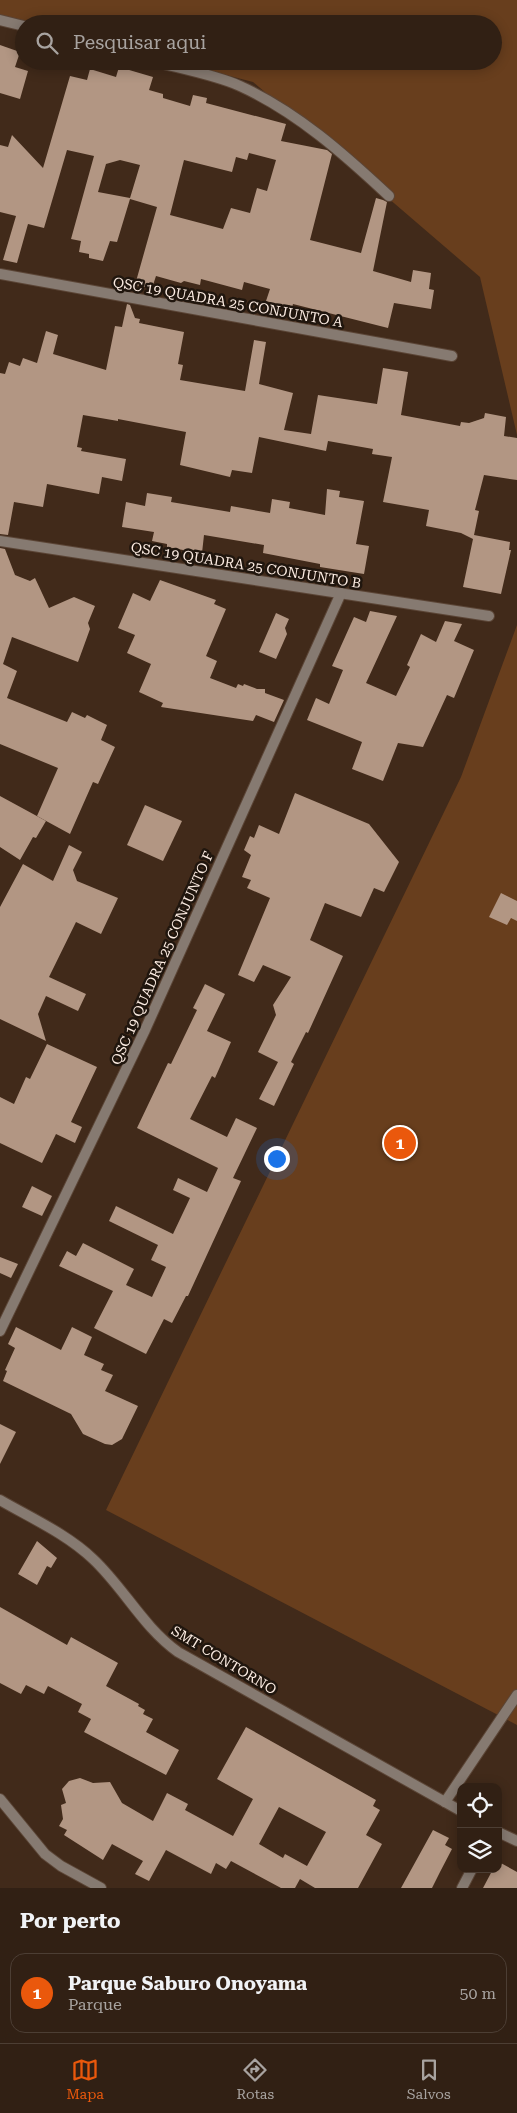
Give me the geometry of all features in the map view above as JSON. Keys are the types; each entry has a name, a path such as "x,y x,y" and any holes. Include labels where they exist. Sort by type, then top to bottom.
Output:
{"street":[{"path":"0,20 15,24"},
{"path":"185,70 239,85 296,117 344,154 389,196"},
{"name":"QSC 19 QUADRA 25 CONJUNTO A","path":"0,274 452,356"},
{"name":"QSC 19 QUADRA 25 CONJUNTO B","path":"0,541 489,616"},
{"name":"QSC 19 QUADRA 25 CONJUNTO F","path":"0,1331 145,1030 341,593"},
{"name":"SMT CONTORNO","path":"0,1500 78,1545 95,1560 160,1638 178,1652 457,1809"},
{"path":"445,1802 517,1695"},
{"path":"0,1800 45,1854 61,1866 101,1888"},
{"path":"502,1834 517,1841"},
{"path":"462,1888 470,1873"}],"shaded area":[{"path":"0,0 517,0 517,435 480,277 253,82 207,70 502,70 502,15 15,15 15,22 0,18"},
{"path":"517,625 517,1725 106,1510 461,777"}],"building":[{"path":"0,45 15,50 15,70 28,71 20,99 0,93"},
{"path":"90,70 116,77 118,70 129,70 153,77 149,90 163,94 163,98 190,106 193,95 207,98 206,103 286,124 281,141 327,150 332,154 310,240 361,253 376,198 387,202 373,271 411,282 413,270 431,273 429,289 434,290 431,309 394,303 388,328 293,304 292,308 266,301 270,289 244,282 242,290 201,279 200,285 184,281 181,283 156,276 152,288 135,285 157,207 130,199 117,242 110,241 103,261 89,258 89,254 79,252 81,241 71,239 94,156 67,150 44,228 28,224 17,263 3,260 16,216 0,212 0,145 8,147 12,135 43,168 70,76 87,80","holes":["249,153 276,160 267,191 257,188 250,213 231,208 223,229 170,215 184,160 232,172 236,157 247,160","120,160 140,165 130,198 98,192 106,164"]},
{"path":"127,304 130,305 135,318 140,319 139,323 184,332 178,364 183,365 180,380 245,391 254,340 266,342 259,384 293,393 284,430 311,434 318,395 377,404 383,368 408,372 401,415 460,426 461,422 469,423 484,418 485,413 506,417 504,436 517,438 517,480 484,475 475,510 479,511 474,535 510,542 509,550 511,550 501,594 463,587 473,539 461,533 426,526 429,510 383,502 392,457 372,454 373,449 328,441 326,451 259,437 252,473 232,470 230,477 180,465 186,432 118,419 118,421 83,415 77,447 82,448 81,451 126,459 122,481 102,477 99,494 47,484 43,507 14,502 8,535 0,534 0,373 5,374 9,362 20,366 23,358 37,363 46,331 58,335 53,354 106,370 115,326 122,327"},
{"path":"327,489 340,491 339,497 364,501 356,544 369,546 364,574 320,567 320,564 263,553 264,545 204,535 202,553 191,551 185,555 183,550 167,547 167,544 152,541 154,532 122,527 126,502 145,506 147,493 172,497 171,502 230,512 231,506 270,513 272,499 290,502 289,508 325,515"},
{"path":"0,548 5,549 15,575 30,581 35,578 49,608 74,597 95,606 88,623 90,629 78,662 12,637 3,664 17,671 7,698 67,722 72,712 85,718 87,715 107,725 101,740 115,747 98,784 93,782 70,834 37,816 58,768 0,744"},
{"path":"160,580 216,600 214,604 226,609 206,656 217,661 210,678 236,688 238,684 243,686 244,684 257,689 265,689 265,693 284,700 274,722 256,715 253,721 161,707 163,703 139,692 151,664 127,653 135,635 118,628 133,593 150,601"},
{"path":"370,611 397,616 366,683 396,696 410,667 407,665 421,634 436,642 445,621 462,624 454,641 474,650 454,698 447,695 423,747 398,743 383,781 352,769 362,742 307,720 316,698 329,704 343,670 332,666 354,617 366,622"},
{"path":"276,613 289,619 285,628 287,634 276,659 259,652"},
{"path":"295,793 369,824 399,862 384,892 374,888 361,917 325,903 310,940 343,956 308,1033 306,1032 291,1062 294,1064 274,1106 259,1099 278,1062 258,1052 276,1015 273,1005 291,977 263,965 254,982 238,975 270,898 247,888 251,880 242,877 251,855 244,850 250,836 254,838 259,825 279,834"},
{"path":"0,796 46,821 36,838 33,837 20,860 0,847"},
{"path":"145,805 182,821 163,861 127,845"},
{"path":"69,845 82,852 73,870 77,881 118,898 101,934 76,922 49,977 86,994 78,1011 46,996 38,1014 46,1041 0,1019 0,907 23,864 53,881"},
{"path":"501,893 517,901 517,921 511,918 507,925 489,917"},
{"path":"205,984 225,994 207,1031 231,1042 215,1078 212,1076 190,1119 227,1137 236,1118 257,1128 233,1178 241,1181 188,1296 186,1296 172,1323 164,1319 146,1354 94,1328 113,1291 59,1266 67,1251 76,1256 83,1243 134,1269 126,1285 152,1297 166,1267 151,1260 158,1245 109,1221 116,1206 173,1234 190,1198 173,1190 178,1178 207,1192 218,1168 137,1128 168,1063 171,1064 197,1010 193,1008"},
{"path":"47,1044 97,1067 71,1122 82,1127 75,1143 56,1134 42,1163 0,1143 0,1097 14,1104 26,1077 30,1079"},
{"path":"32,1186 52,1196 42,1216 22,1207"},
{"path":"0,1257 18,1264 11,1278 0,1273"},
{"path":"16,1327 61,1350 72,1327 92,1337 84,1355 104,1364 101,1370 113,1375 105,1391 138,1406 122,1439 112,1445 105,1444 83,1434 71,1414 3,1381 7,1371 5,1370 15,1348 8,1344"},
{"path":"0,1424 16,1432 0,1464"},
{"path":"37,1541 57,1558 51,1568 47,1566 37,1585 18,1574"},
{"path":"0,1607 67,1645 71,1637 118,1663 106,1686 139,1704 138,1706 145,1710 143,1714 153,1719 146,1732 179,1750 166,1775 84,1732 91,1719 78,1712 82,1704 48,1686 44,1694 26,1685 21,1694 0,1683"},
{"path":"246,1727 376,1800 373,1806 380,1810 366,1835 382,1844 358,1888 315,1888 300,1879 295,1888 281,1888 231,1861 226,1869 216,1863 211,1874 166,1850 149,1881 135,1874 143,1861 112,1844 103,1860 64,1835 67,1830 59,1826 63,1819 61,1805 66,1803 62,1789 69,1781 80,1778 93,1783 110,1782 122,1803 153,1821 167,1793 188,1804 185,1810 233,1836 253,1799 217,1779","holes":["279,1807 326,1832 307,1866 285,1854 283,1858 259,1844"]},
{"path":"433,1830 449,1838 445,1845 452,1849 432,1888 401,1888"},
{"path":"502,1864 517,1872 517,1888 483,1888 491,1873 502,1873"}],"place":[{"name":"Parque Saburo Onoyama","path":"400,1143"}]}
